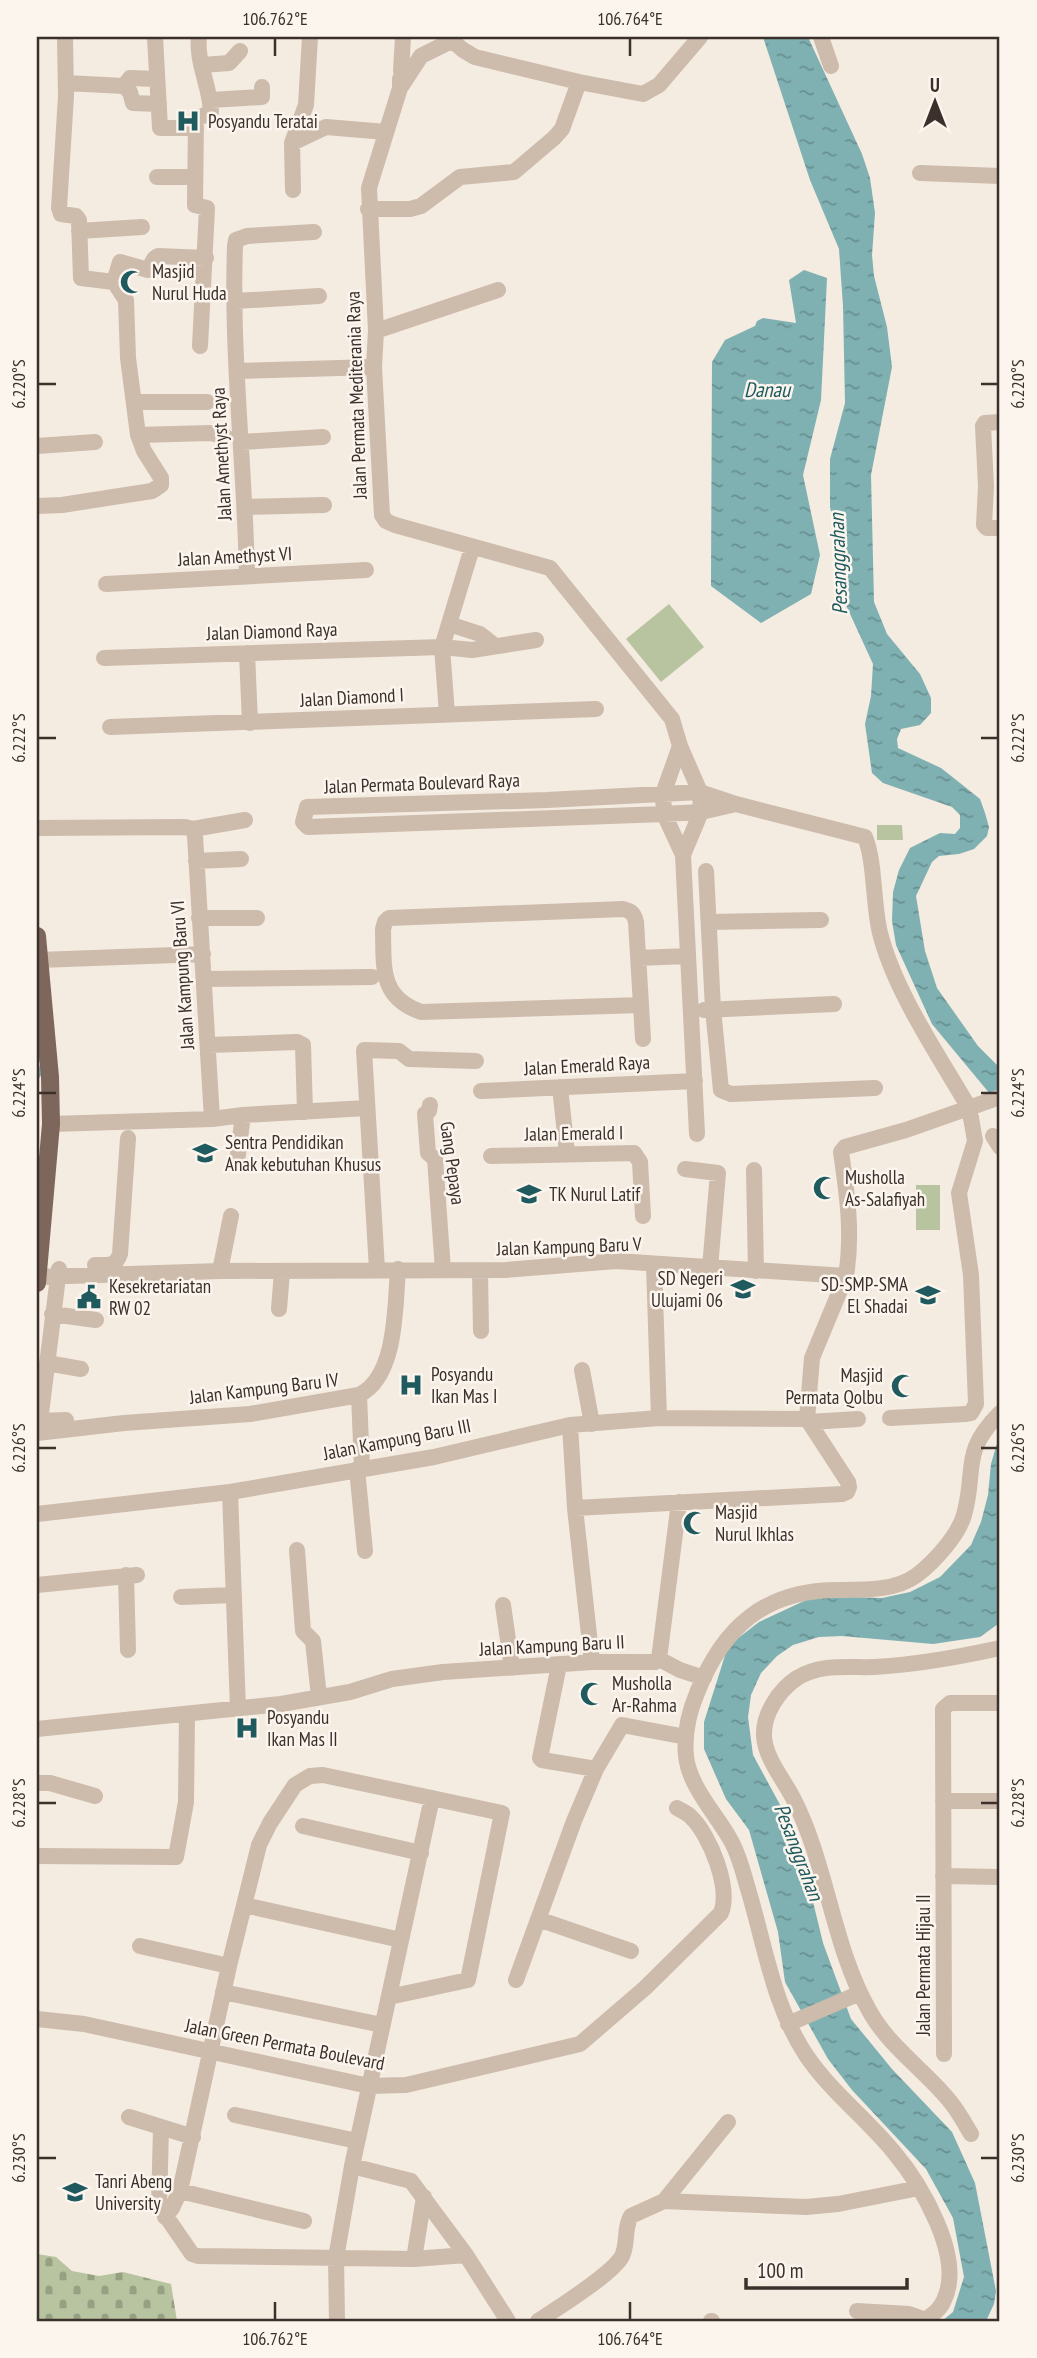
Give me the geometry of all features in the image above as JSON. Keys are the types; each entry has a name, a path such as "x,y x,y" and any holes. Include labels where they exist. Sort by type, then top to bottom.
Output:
{"main road":[{"path":"37,936 50,1077 51,1124 37,1280"}],"street":[{"path":"65,37 61,214 78,217 81,278 114,282"},
{"path":"155,37 160,128 196,128"},
{"path":"200,37 198,55 211,100 211,113 198,117 196,128 195,206 207,208 200,346"},
{"path":"293,190 292,144 306,105 310,37"},
{"path":"449,39 475,57 633,94 643,94 652,91 700,37"},
{"path":"821,37 831,66"},
{"name":"Jalan Permata Mediterania Raya","path":"400,79 421,57 449,39"},
{"name":"Jalan Permata Mediterania Raya","path":"402,42 421,57"},
{"name":"Jalan Permata Mediterania Raya","path":"402,42 400,79 370,180 368,209 376,331 374,367 380,510 383,518 395,525 554,571 668,713 700,792 701,812"},
{"path":"202,65 229,63 240,51"},
{"path":"124,86 130,78 157,79"},
{"path":"368,209 410,209 421,206 460,177 514,172 562,128 579,82"},
{"path":"65,83 124,86 130,92 133,103 159,104"},
{"path":"211,100 261,97 261,87"},
{"path":"306,105 326,127"},
{"path":"292,144 326,127 386,132"},
{"path":"920,173 1000,176"},
{"path":"157,177 195,177"},
{"path":"79,231 142,227"},
{"name":"Jalan Amethyst Raya","path":"247,576 246,507 237,371 236,240 247,236 314,232"},
{"path":"37,506 62,505 157,488 160,485 161,478 144,451 138,435 128,358 125,300 114,282 120,262 148,270 158,256 206,258"},
{"path":"376,331 498,290"},
{"path":"236,301 319,296"},
{"name":"Jalan Amethyst Raya","path":"237,371 374,367"},
{"path":"134,402 207,402"},
{"path":"1000,422 985,423 983,426 986,486 984,525 987,528 1000,528"},
{"path":"138,435 209,433 225,436"},
{"path":"242,442 323,437"},
{"path":"37,446 95,442"},
{"path":"246,507 324,505"},
{"path":"446,714 442,646 472,548"},
{"name":"Jalan Amethyst VI","path":"106,584 366,570"},
{"path":"449,624 480,634 495,646"},
{"name":"Jalan Diamond Raya","path":"104,658 442,646 472,650 536,640"},
{"path":"247,653 250,723"},
{"name":"Jalan Diamond I","path":"110,727 596,709"},
{"path":"681,746 663,794 664,814 683,855 697,1134"},
{"name":"Jalan Permata Boulevard Raya","path":"736,804 701,812 664,814 308,827 303,822 307,807 700,792 736,804 865,837 880,934 889,959 912,1009 971,1108"},
{"path":"683,855 701,812"},
{"path":"37,828 193,829 245,820"},
{"name":"Jalan Kampung Baru VI","path":"193,829 212,1119"},
{"path":"196,861 241,859"},
{"path":"706,871 713,1010 720,1084 726,1093 875,1088"},
{"path":"641,1005 421,1012 400,1001 388,986 385,975 385,922 397,916 623,909 630,911 634,914 638,958 641,1005 643,1039"},
{"path":"199,918 257,918"},
{"path":"709,922 821,920"},
{"path":"38,967 203,954"},
{"path":"638,958 688,956"},
{"path":"204,979 372,977"},
{"path":"691,1011 834,1004"},
{"path":"208,1045 297,1042 303,1045 305,1112"},
{"path":"377,1269 364,1054 366,1049 399,1051 409,1059 476,1061"},
{"name":"Jalan Emerald Raya","path":"481,1091 695,1081"},
{"path":"560,1087 567,1153"},
{"path":"575,1508 847,1492 848,1482 808,1420 812,1358 846,1276 849,1212 841,1152 844,1148 906,1130 1000,1097"},
{"name":"Gang Pepaya","path":"430,1105 425,1114 428,1153 435,1159 443,1270"},
{"path":"51,1124 212,1119 367,1108"},
{"path":"890,1418 967,1414 971,1413 976,1404 971,1275 959,1193 975,1141 971,1108"},
{"path":"237,1162 243,1115"},
{"path":"73,1420 40,1421 58,1269 111,1265 118,1260 128,1138"},
{"name":"Jalan Emerald I","path":"491,1156 634,1153 640,1162 643,1216"},
{"path":"685,1169 718,1173 710,1268"},
{"path":"754,1170 757,1271"},
{"path":"220,1271 231,1216"},
{"name":"Jalan Kampung Baru V","path":"37,1280 57,1276 220,1271 522,1269 616,1261 846,1276"},
{"path":"653,1264 659,1418"},
{"name":"Jalan Kampung Baru IV","path":"37,1433 250,1414 359,1395 370,1390 383,1367 391,1339 398,1269"},
{"path":"480,1270 481,1331"},
{"path":"279,1309 282,1272"},
{"path":"52,1314 96,1320"},
{"path":"47,1363 81,1369"},
{"path":"582,1370 592,1424"},
{"path":"359,1395 365,1551"},
{"path":"857,2311 909,2314 925,2321 939,2310 945,2299 950,2273 943,2242 919,2189 880,2136 824,2078 807,2056 776,1992 732,1841 691,1774 686,1758 686,1737 690,1713 704,1678 721,1644 740,1623 768,1604 794,1594 897,1585 917,1575 948,1544 964,1517 970,1463 975,1445 987,1426 1000,1413"},
{"name":"Jalan Kampung Baru III","path":"37,1514 230,1492 434,1457 570,1425 659,1418 858,1419"},
{"path":"570,1425 575,1508 592,1662"},
{"path":"230,1492 238,1709"},
{"path":"678,1502 659,1659 704,1678"},
{"path":"297,1550 303,1632 313,1641 319,1698"},
{"path":"37,1586 131,1575 128,1650"},
{"path":"181,1597 234,1595"},
{"path":"503,1605 512,1668"},
{"path":"971,2134 947,2098 900,2051 877,2024 857,1994 818,1856 764,1736 768,1713 775,1700 796,1679 825,1668 907,1663 1000,1648"},
{"name":"Jalan Kampung Baru II","path":"37,1729 187,1715 319,1698 392,1679 443,1672 592,1662 654,1662 659,1659"},
{"path":"559,1665 540,1758 596,1769"},
{"name":"Jalan Permata Hijau II","path":"944,2054 943,1709 950,1703 1000,1703"},
{"path":"37,1856 176,1857 186,1802 187,1715"},
{"path":"516,1980 578,1812 596,1769 622,1726 686,1737"},
{"path":"165,2217 180,2191 258,1845 295,1784 303,1778 323,1775 502,1814 468,1980 389,1997"},
{"path":"37,1783 50,1783 95,1796"},
{"path":"337,2321 337,2258 352,2166 432,1798"},
{"path":"943,1801 1000,1801"},
{"name":"Jalan Green Permata Boulevard","path":"37,2019 84,2024 369,2086 406,2085 580,2044 645,1988 721,1913 725,1904 724,1883 704,1834 691,1817 677,1808"},
{"path":"303,1826 421,1853"},
{"name":"Jalan Permata Hijau II","path":"943,1877 1000,1877"},
{"path":"244,1905 401,1940"},
{"path":"538,1919 631,1951"},
{"path":"140,1946 229,1966"},
{"path":"223,1992 382,2025"},
{"path":"791,2022 857,1994"},
{"name":"Jalan Green Permata Boulevard","path":"37,2026 84,2024"},
{"path":"235,2115 357,2141"},
{"path":"129,2117 193,2137"},
{"path":"538,2321 613,2268 624,2252 626,2227 632,2216 664,2201 727,2122"},
{"path":"161,2128 158,2198 165,2217 189,2252 198,2256 414,2259 466,2255"},
{"path":"352,2166 411,2181 466,2255 508,2321"},
{"path":"664,2201 806,2207 919,2189"},
{"path":"180,2191 304,2221"},
{"path":"414,2259 424,2197"}],"green space":[{"path":"669,604 704,647 661,682 626,639"},
{"path":"877,825 902,825 903,840 877,840"},
{"path":"916,1185 940,1185 940,1230 916,1230"},
{"path":"37,2254 56,2257 72,2271 99,2276 123,2272 171,2284 177,2321 37,2321"}],"water":[{"name":"Pesanggrahan","path":"763,37 808,37 862,154 870,178 875,213 872,255 874,276 887,327 892,367 871,475 874,602 887,634 920,674 931,698 931,713 920,725 901,729 897,739 898,748 941,768 980,799 989,827 987,836 974,849 939,856 932,862 916,896 925,951 937,988 978,1046 1000,1068 1000,1106 932,1024 896,945 892,921 893,892 899,870 910,848 940,833 955,834 960,828 960,815 952,807 883,783 872,773 865,724 871,696 873,664 845,603 830,507 830,459 845,403 839,249 810,180"},
{"name":"Danau","path":"804,270 827,278 821,400 803,475 820,555 811,594 761,623 711,586 712,362 725,340 755,326 757,321 763,318 796,323 789,280"},
{"name":"Pesanggrahan","path":"1000,1433 1000,1622 980,1637 933,1644 842,1636 819,1637 793,1645 777,1656 761,1673 751,1695 748,1717 753,1755 791,1825 800,1848 823,1943 851,2019 892,2069 952,2132 975,2183 996,2291 994,2304 986,2321 942,2321 953,2312 964,2277 953,2218 926,2169 852,2090 828,2059 785,1982 778,1932 749,1830 726,1799 704,1749 704,1722 728,1646 759,1622 815,1596 882,1598 910,1592 940,1577 971,1545 981,1522 988,1495 991,1464"}],"waterway":[{"path":"37,1045 40,1060"},
{"path":"37,1078 41,1067"}],"place":[{"name":"Posyandu Teratai","path":"188,121"},
{"name":"Masjid Nurul Huda","path":"132,282"},
{"name":"Sentra Pendidikan Anak kebutuhan Khusus","path":"205,1153"},
{"name":"Musholla As-Salafiyah","path":"825,1188"},
{"name":"TK Nurul Latif","path":"529,1194"},
{"name":"SD Negeri Ulujami 06","path":"743,1289"},
{"name":"SD-SMP-SMA El Shadai","path":"928,1295"},
{"name":"Kesekretariatan RW 02","path":"89,1297"},
{"name":"Posyandu Ikan Mas I","path":"411,1385"},
{"name":"Masjid Permata Qolbu","path":"903,1386"},
{"name":"Masjid Nurul Ikhlas","path":"695,1523"},
{"name":"Musholla Ar-Rahma","path":"592,1694"},
{"name":"Posyandu Ikan Mas II","path":"247,1728"},
{"name":"Tanri Abeng University","path":"75,2192"}]}
